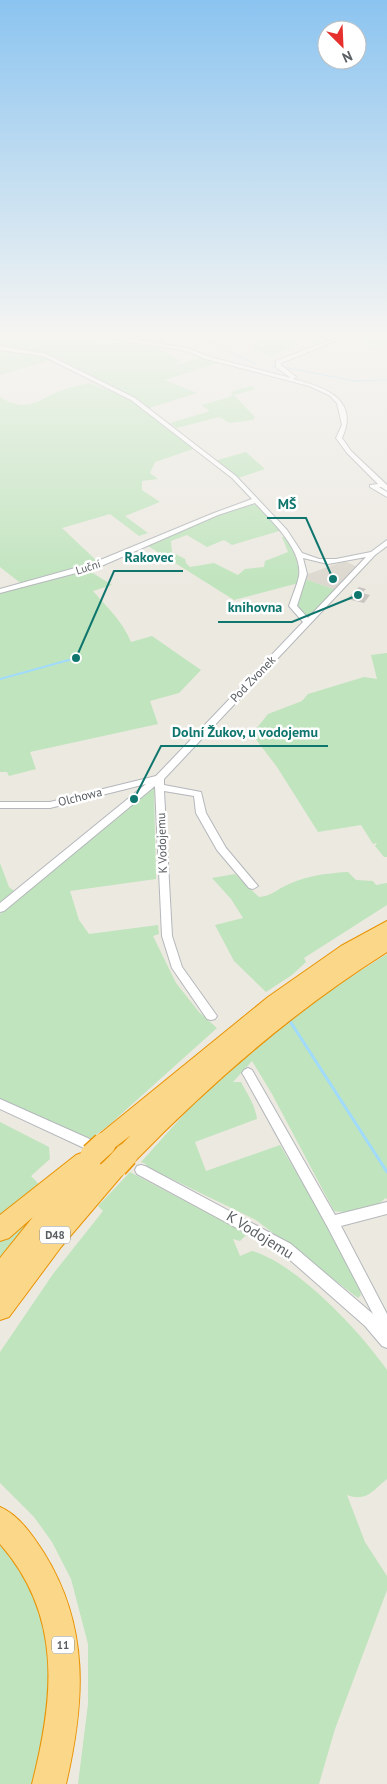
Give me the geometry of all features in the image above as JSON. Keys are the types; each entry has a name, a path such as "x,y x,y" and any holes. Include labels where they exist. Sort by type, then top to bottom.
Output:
{"highway":[{"path":"0,1230 110,1155 156,1101 216,1048 288,992 387,928"},
{"name":"D48","path":"0,1277 38,1230 110,1155 168,1110 256,1033 320,986 387,943"},
{"name":"D48","path":"0,1308 52,1239 110,1155"},
{"name":"11","path":"0,1522 33,1559 47,1587 58,1618 64,1653 66,1696 60,1742 49,1784"}],"street":[{"path":"161,420 234,477 286,531 299,554 303,574 293,606 308,623"},
{"path":"344,420 345,425 340,438 349,452 385,487"},
{"path":"385,487 372,486 387,495"},
{"name":"Luční","path":"0,591 96,565 216,514 256,500"},
{"name":"Pod Zvonek","path":"0,908 160,782 373,554 387,542"},
{"path":"299,554 324,562 373,554"},
{"path":"160,782 198,794 201,813 222,850 253,886"},
{"name":"Olchowa","path":"0,805 50,805 160,782"},
{"name":"K Vodojemu","path":"160,782 167,936 177,968 211,1016"},
{"path":"248,1073 332,1222 387,1328"},
{"name":"K Vodojemu","path":"0,1104 110,1155 286,1248 370,1321 387,1341"},
{"path":"332,1222 387,1208"}],"shaded area":[{"path":"345,561 357,567 336,590 305,579 308,574"}],"green space":[{"path":"0,420 158,420 193,449 155,462 150,473 158,479 142,481 142,490 160,502 125,516 148,533 139,536 110,514 62,528 97,561 96,563 23,585 0,567"},
{"path":"179,420 207,420 177,428 170,423"},
{"path":"225,420 251,420 230,423"},
{"path":"246,452 265,469 238,478 214,461"},
{"path":"251,504 259,506 279,528 279,531 232,545 224,540 207,547 187,535 171,541 172,552 185,559 190,567 214,563 238,575 245,569 264,567 265,561 288,552 282,537 286,537 299,569 299,581 295,584 234,600 148,546 208,519"},
{"path":"88,570 112,585 93,591 119,621 131,642 152,636 201,670 179,693 150,701 158,724 30,752 36,769 9,776 7,772 0,772 0,593"},
{"path":"305,579 336,590 307,618 296,607"},
{"path":"387,653 387,857 384,857 375,846 377,843 373,844 361,825 318,832 277,767 252,734 268,714 302,701 308,694 364,677 377,679 371,655"},
{"path":"154,788 156,879 70,891 79,920 89,934 158,925 159,934 153,936 176,983 199,1012 217,1028 109,1125 89,1140 0,1099 0,914"},
{"path":"0,863 9,887 14,891 0,904"},
{"path":"348,872 356,880 373,881 376,885 387,883 387,905 304,958 306,962 292,975 266,992 234,961 215,925 243,918 231,899 212,878 235,874 259,897 268,895 304,878"},
{"path":"387,954 387,1199 385,1198 376,1205 362,1209 346,1212 334,1211 272,1094 252,1061 233,1082 241,1082 253,1105 257,1119 195,1142 206,1171 280,1145 318,1209 359,1286 361,1295 358,1298 256,1220 145,1166 146,1164 141,1162 208,1089 250,1051 317,1000"},
{"path":"0,1122 49,1147 50,1159 31,1176 38,1183 35,1191 0,1218"},
{"path":"130,1172 247,1234 240,1241 233,1239 240,1256 252,1251 270,1258 307,1284 361,1337 387,1370 387,1479 364,1496 354,1497 347,1495 365,1542 387,1576 387,1590 335,1729 319,1784 78,1784 88,1704 88,1644 71,1579 52,1542 34,1517 0,1483 0,1352 53,1274 103,1211 98,1206"},
{"path":"38,1213 0,1258 0,1241"},
{"path":"0,1545 22,1575 31,1592 43,1626 46,1644 50,1709 33,1784 0,1784"}],"building":[{"path":"359,587 366,589 362,593 370,595 364,603 347,599"}],"waterway":[{"path":"0,679 76,658"},
{"path":"288,1018 387,1172"}],"place":[{"name":"MŠ","path":"333,579"},
{"name":"knihovna","path":"358,595"},
{"name":"Rakovec","path":"76,658"},
{"name":"Dolní Žukov, u vodojemu","path":"134,799"}]}
